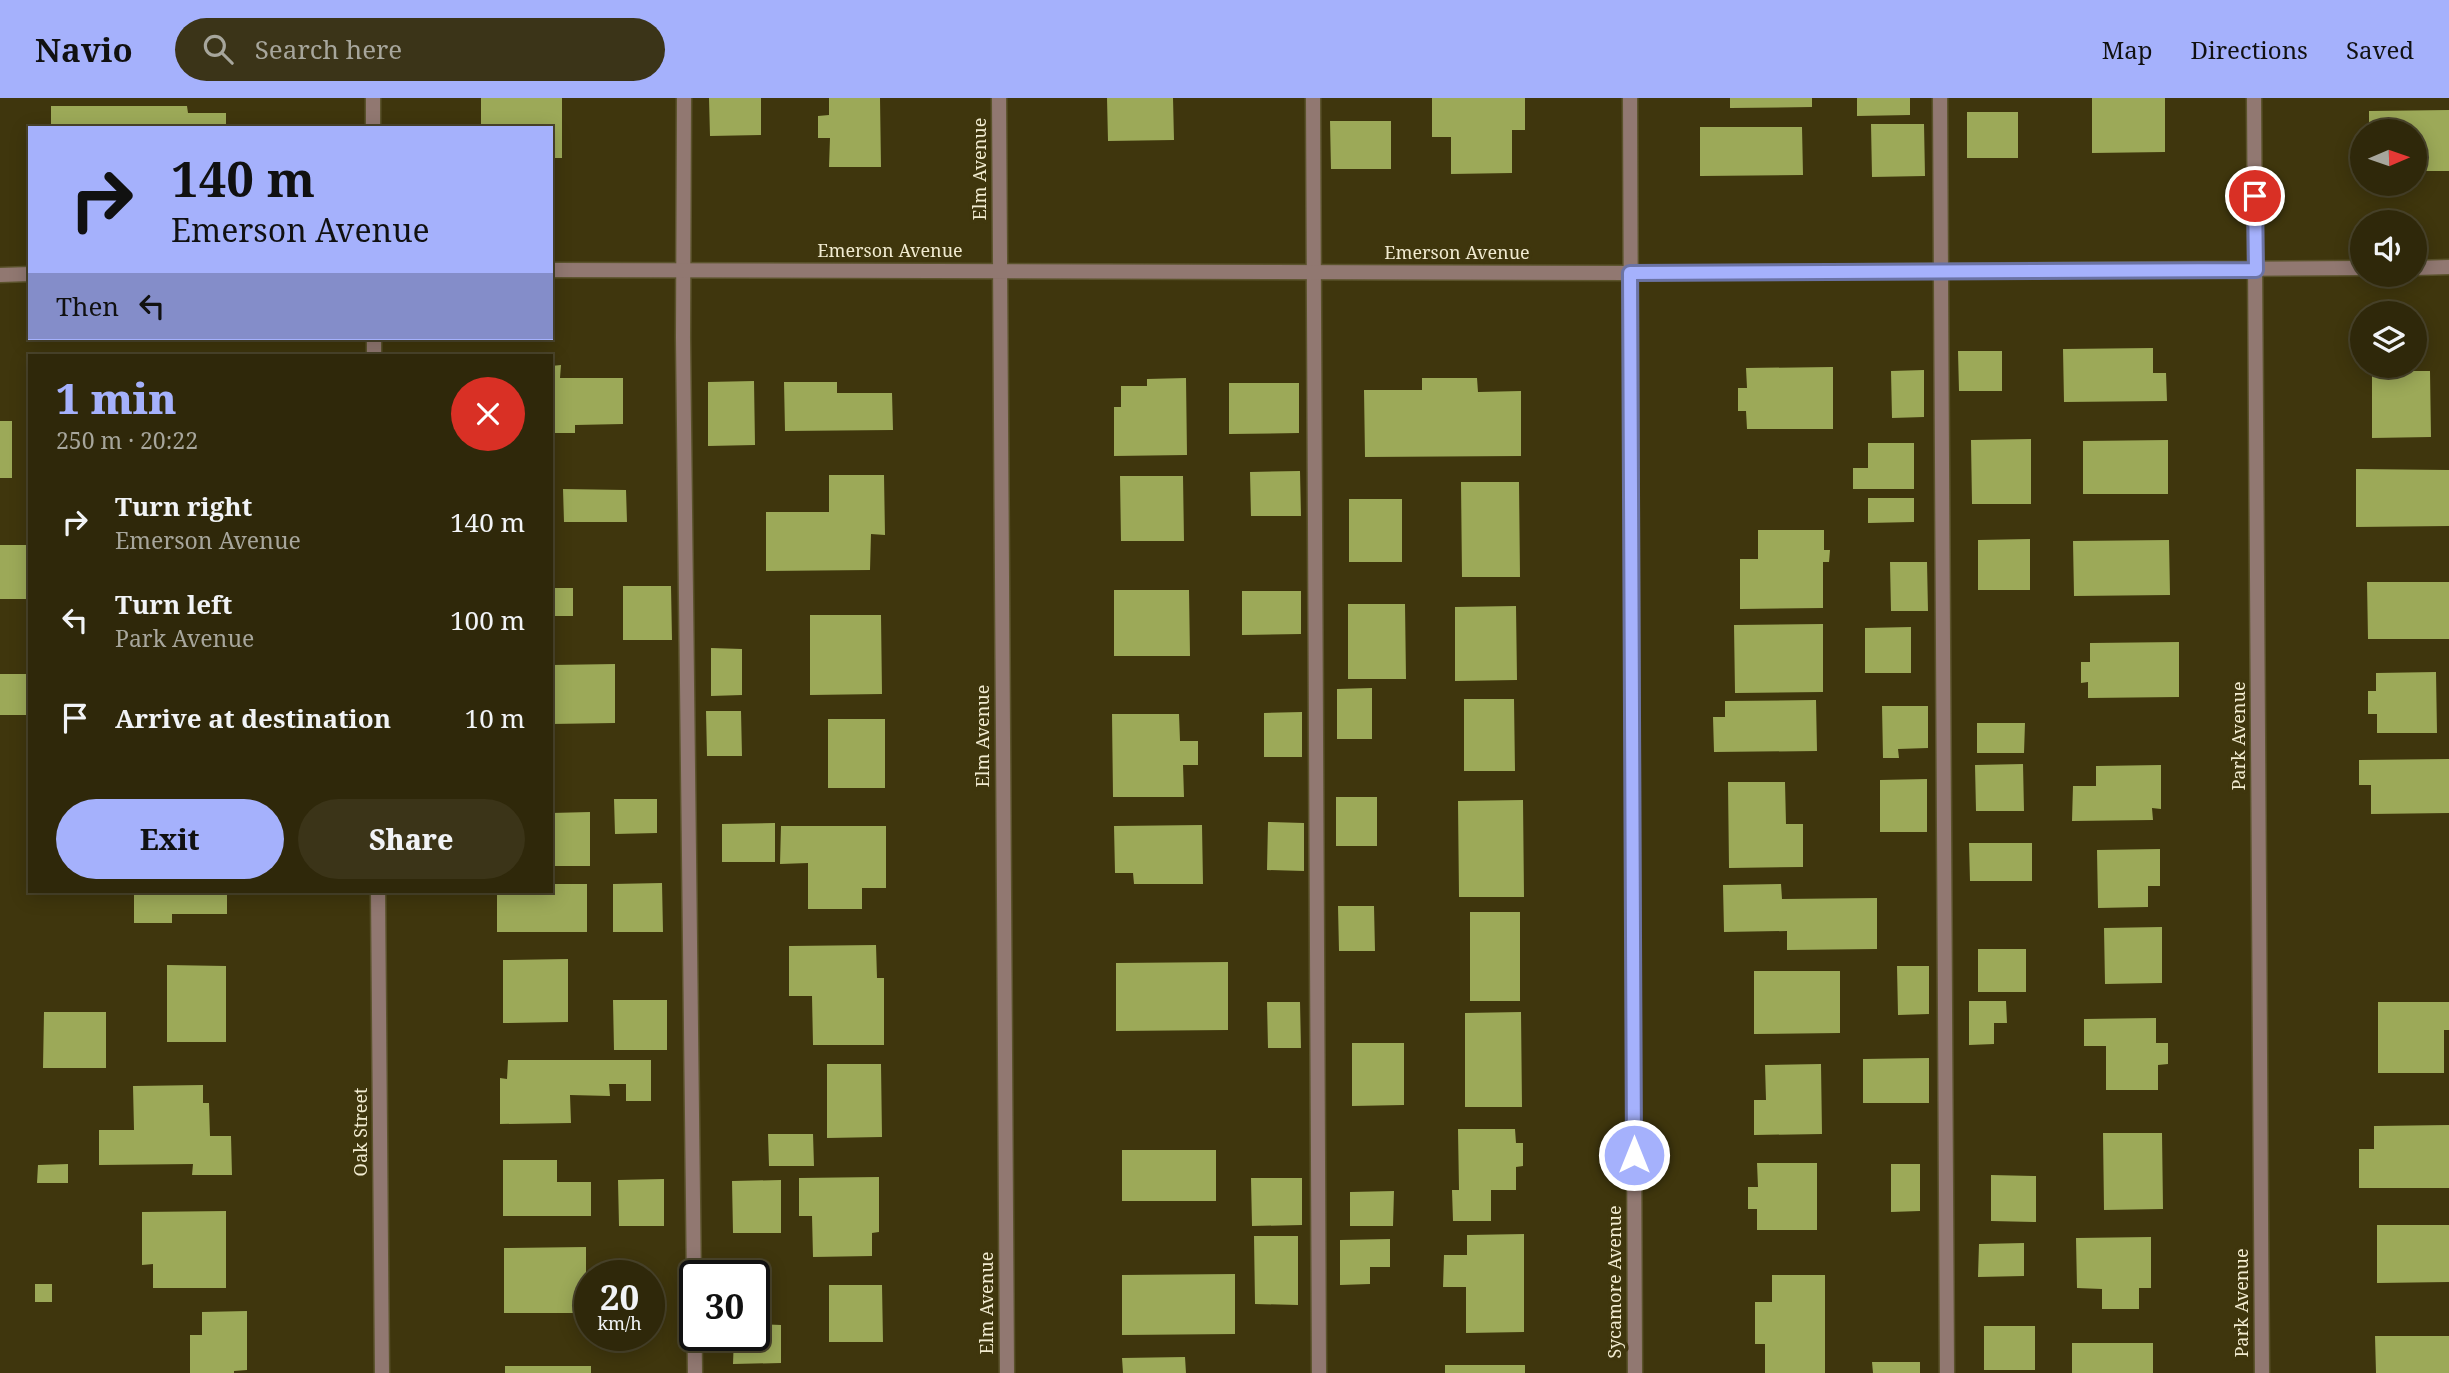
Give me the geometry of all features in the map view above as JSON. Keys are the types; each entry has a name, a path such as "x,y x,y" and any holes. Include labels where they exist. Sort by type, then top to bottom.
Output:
{"street":[{"path":"373,98 373,126"},
{"path":"684,98 695,1373"},
{"name":"Elm Avenue","path":"999,98 1007,1373"},
{"path":"1313,98 1316,271 1319,1373"},
{"name":"Sycamore Avenue","path":"1630,98 1635,1373"},
{"path":"1940,98 1947,1373"},
{"name":"Park Avenue","path":"2255,98 2262,1373"},
{"path":"2427,268 2449,267"},
{"name":"Emerson Avenue","path":"553,270 1630,273 2350,268"},
{"path":"0,275 28,274"},
{"name":"Oak Street","path":"378,893 382,1373"}],"building":[{"path":"481,98 562,98 562,158 553,158 553,126 481,126"},
{"path":"709,98 761,98 761,135 710,136"},
{"path":"829,98 880,98 881,167 829,167 830,138 818,138 818,116 829,115"},
{"path":"1107,98 1173,98 1174,140 1108,141"},
{"path":"1432,98 1525,98 1525,130 1512,130 1512,173 1451,174 1451,137 1432,137"},
{"path":"1730,98 1812,98 1812,107 1730,108"},
{"path":"1857,98 1910,98 1910,115 1857,116"},
{"path":"2092,98 2165,98 2165,152 2092,153"},
{"path":"51,106 187,106 188,113 226,113 226,126 51,126"},
{"path":"2449,110 2449,171 2427,171 2427,119 2369,119 2369,111"},
{"path":"1967,112 2018,112 2018,158 1967,158"},
{"path":"1330,121 1391,121 1391,169 1331,169"},
{"path":"1871,124 1924,124 1925,176 1872,177"},
{"path":"1700,127 1802,127 1803,175 1700,176"},
{"path":"2153,348 2153,373 2166,373 2167,401 2064,402 2063,349"},
{"path":"1958,351 2002,351 2002,391 1959,391"},
{"path":"561,365 560,378 623,378 623,424 575,425 575,433 553,433 553,366"},
{"path":"1833,367 1833,429 1747,429 1746,411 1738,411 1738,388 1747,388 1746,368"},
{"path":"1924,370 1924,417 1892,418 1891,371"},
{"path":"2427,371 2430,371 2431,437 2372,438 2372,378 2427,378"},
{"path":"1186,378 1187,455 1114,456 1114,407 1121,407 1121,386 1147,386 1147,379"},
{"path":"1422,378 1477,378 1478,392 1521,391 1521,456 1365,457 1364,390 1422,390"},
{"path":"754,381 755,445 708,446 708,382"},
{"path":"784,382 837,382 837,393 892,393 893,430 785,431"},
{"path":"1229,383 1299,383 1299,433 1229,434"},
{"path":"0,421 12,421 12,478 0,478"},
{"path":"2031,439 2031,504 1972,504 1971,440"},
{"path":"2168,440 2168,494 2083,494 2083,441"},
{"path":"1868,443 1914,443 1914,489 1853,489 1853,468 1868,468"},
{"path":"2356,469 2449,470 2449,526 2356,527"},
{"path":"1300,471 1301,516 1251,516 1250,472"},
{"path":"829,475 884,475 885,535 871,534 870,570 766,571 766,512 829,512"},
{"path":"1120,476 1183,476 1184,541 1121,541"},
{"path":"1461,482 1519,482 1520,577 1462,577"},
{"path":"563,489 626,490 627,522 564,522"},
{"path":"1868,498 1914,498 1914,522 1868,523"},
{"path":"1349,499 1402,499 1402,562 1349,562"},
{"path":"1758,530 1824,530 1824,550 1830,550 1829,562 1823,562 1823,608 1740,609 1740,559 1758,559"},
{"path":"2030,539 2030,590 1978,590 1978,540"},
{"path":"2169,540 2170,595 2074,596 2073,541"},
{"path":"0,545 26,545 26,599 0,599"},
{"path":"1890,562 1927,562 1928,611 1891,611"},
{"path":"2367,582 2449,582 2449,639 2368,639"},
{"path":"623,586 671,586 672,640 623,640"},
{"path":"553,588 573,588 573,616 553,616"},
{"path":"1114,590 1189,590 1190,656 1114,656"},
{"path":"1242,591 1301,591 1301,634 1242,635"},
{"path":"1348,604 1405,604 1406,679 1348,679"},
{"path":"1516,606 1517,680 1455,681 1455,607"},
{"path":"810,615 881,615 882,694 810,695"},
{"path":"1823,624 1823,692 1735,693 1734,625"},
{"path":"1911,627 1911,673 1865,673 1865,628"},
{"path":"2179,642 2179,697 2088,698 2088,682 2081,683 2081,662 2090,662 2090,643"},
{"path":"711,648 742,649 742,695 711,696"},
{"path":"615,664 615,723 553,724 553,665"},
{"path":"2436,672 2437,733 2377,733 2377,714 2368,714 2368,691 2376,691 2376,673"},
{"path":"0,674 26,674 26,715 0,715"},
{"path":"1372,688 1372,739 1337,739 1337,689"},
{"path":"1464,699 1514,699 1515,771 1464,771"},
{"path":"1816,700 1817,751 1714,752 1713,717 1725,717 1725,701"},
{"path":"1882,706 1928,706 1928,748 1898,749 1899,758 1883,758"},
{"path":"706,711 741,711 742,756 707,756"},
{"path":"1302,712 1302,757 1264,757 1264,713"},
{"path":"1112,714 1179,714 1180,741 1198,741 1198,765 1183,765 1184,797 1113,797"},
{"path":"828,719 885,719 885,788 828,788"},
{"path":"1977,723 2025,723 2024,753 1977,753"},
{"path":"2449,759 2449,813 2371,814 2371,785 2359,785 2359,760"},
{"path":"2023,764 2024,811 1976,811 1975,765"},
{"path":"2161,765 2161,809 2152,808 2153,820 2072,821 2073,786 2096,786 2096,766"},
{"path":"1927,779 1927,832 1880,832 1880,780"},
{"path":"1728,782 1785,782 1786,824 1803,824 1803,867 1729,868"},
{"path":"1336,797 1377,797 1377,846 1336,846"},
{"path":"614,799 657,799 657,833 615,834"},
{"path":"1523,800 1524,897 1459,897 1458,801"},
{"path":"590,812 590,866 553,866 553,813"},
{"path":"1268,822 1304,823 1304,871 1267,870"},
{"path":"775,823 775,862 722,862 722,824"},
{"path":"1202,825 1203,884 1134,884 1133,873 1115,873 1114,826"},
{"path":"781,826 886,826 886,888 862,888 862,909 808,909 808,863 780,864"},
{"path":"1969,843 2032,843 2032,881 1970,881"},
{"path":"2160,849 2160,886 2148,886 2148,907 2098,908 2097,850"},
{"path":"662,883 663,932 613,932 613,884"},
{"path":"553,884 587,884 587,932 497,932 497,893 553,893"},
{"path":"1781,884 1782,899 1877,898 1877,949 1787,950 1787,931 1724,932 1723,885"},
{"path":"134,893 227,893 227,914 172,914 172,923 134,923"},
{"path":"1338,906 1374,906 1375,951 1339,951"},
{"path":"1470,912 1520,912 1520,1001 1470,1001"},
{"path":"2162,927 2162,983 2105,984 2104,928"},
{"path":"876,945 877,978 884,978 884,1045 813,1045 812,996 789,996 789,946"},
{"path":"1978,949 2026,949 2026,992 1978,992"},
{"path":"568,959 568,1022 503,1023 503,960"},
{"path":"1228,962 1228,1030 1116,1031 1116,963"},
{"path":"167,965 226,966 226,1042 167,1042"},
{"path":"1897,966 1929,966 1929,1014 1898,1015"},
{"path":"1754,971 1840,971 1840,1033 1754,1034"},
{"path":"613,1000 667,1000 667,1050 614,1050"},
{"path":"1969,1001 2006,1001 2007,1023 1994,1023 1994,1044 1969,1045"},
{"path":"1267,1002 1300,1002 1301,1048 1268,1048"},
{"path":"2378,1002 2449,1002 2449,1030 2444,1030 2444,1073 2378,1073"},
{"path":"44,1012 106,1012 106,1068 43,1068"},
{"path":"1521,1012 1522,1107 1465,1107 1465,1013"},
{"path":"2156,1018 2156,1043 2168,1043 2168,1064 2158,1065 2158,1090 2106,1090 2106,1046 2084,1046 2084,1019"},
{"path":"1352,1043 1404,1043 1404,1105 1352,1106"},
{"path":"1929,1058 1929,1103 1863,1103 1863,1059"},
{"path":"508,1060 651,1060 651,1101 626,1101 626,1084 609,1084 610,1096 570,1095 571,1123 500,1124 500,1078 507,1079"},
{"path":"827,1064 881,1064 882,1137 827,1138"},
{"path":"1821,1064 1822,1134 1754,1135 1754,1100 1766,1100 1765,1065"},
{"path":"203,1085 203,1103 209,1103 210,1136 231,1136 232,1175 192,1175 193,1164 99,1165 99,1130 134,1130 133,1086"},
{"path":"2449,1125 2449,1188 2359,1188 2359,1149 2374,1149 2374,1126"},
{"path":"1458,1129 1515,1129 1516,1143 1523,1143 1523,1166 1516,1167 1516,1190 1491,1190 1491,1221 1453,1221 1452,1190 1459,1190"},
{"path":"2103,1133 2162,1133 2163,1209 2104,1210"},
{"path":"768,1134 813,1134 814,1166 769,1166"},
{"path":"1122,1150 1216,1150 1216,1201 1122,1201"},
{"path":"503,1160 557,1160 557,1182 591,1182 591,1216 503,1216"},
{"path":"1757,1163 1817,1163 1817,1230 1757,1230 1757,1209 1748,1209 1748,1187 1758,1187"},
{"path":"68,1164 68,1183 37,1183 38,1165"},
{"path":"1891,1164 1920,1164 1920,1211 1891,1212"},
{"path":"1991,1175 2036,1176 2036,1222 1991,1221"},
{"path":"879,1177 879,1232 872,1233 872,1256 813,1257 812,1216 799,1216 799,1178"},
{"path":"1251,1178 1302,1178 1302,1225 1252,1226"},
{"path":"664,1179 664,1226 619,1226 618,1180"},
{"path":"781,1180 781,1233 733,1233 732,1181"},
{"path":"1394,1191 1393,1226 1350,1226 1350,1192"},
{"path":"226,1211 226,1288 153,1288 153,1264 142,1265 142,1212"},
{"path":"2377,1225 2449,1225 2449,1282 2377,1283"},
{"path":"1524,1234 1524,1332 1466,1333 1466,1287 1443,1287 1444,1255 1467,1255 1467,1235"},
{"path":"1254,1236 1298,1236 1298,1305 1255,1304"},
{"path":"2151,1237 2151,1288 2139,1288 2139,1309 2102,1309 2102,1289 2077,1288 2076,1238"},
{"path":"1390,1239 1390,1267 1370,1267 1370,1284 1340,1285 1340,1240"},
{"path":"2024,1243 2024,1276 1978,1277 1979,1244"},
{"path":"586,1247 586,1260 574,1260 574,1313 504,1313 504,1248"},
{"path":"1235,1274 1235,1334 1122,1335 1122,1275"},
{"path":"1772,1275 1825,1275 1825,1373 1765,1373 1765,1344 1755,1344 1755,1302 1772,1302"},
{"path":"35,1284 52,1284 52,1302 35,1302"},
{"path":"829,1285 882,1285 883,1342 829,1342"},
{"path":"247,1311 247,1370 234,1373 190,1373 190,1335 202,1335 202,1312"},
{"path":"770,1325 781,1325 781,1363 733,1364 733,1351 770,1351"},
{"path":"1984,1326 2035,1326 2035,1370 1984,1370"},
{"path":"2375,1336 2449,1336 2449,1373 2376,1373"},
{"path":"2072,1343 2153,1343 2153,1373 2072,1373"},
{"path":"1185,1357 1186,1373 1123,1373 1122,1358"},
{"path":"1872,1362 1920,1362 1920,1373 1873,1373"},
{"path":"1445,1365 1525,1365 1525,1373 1445,1373"},
{"path":"505,1366 591,1366 591,1373 505,1373"}],"route":[{"path":"1634,1155 1630,273 2256,270 2255,196"}]}
